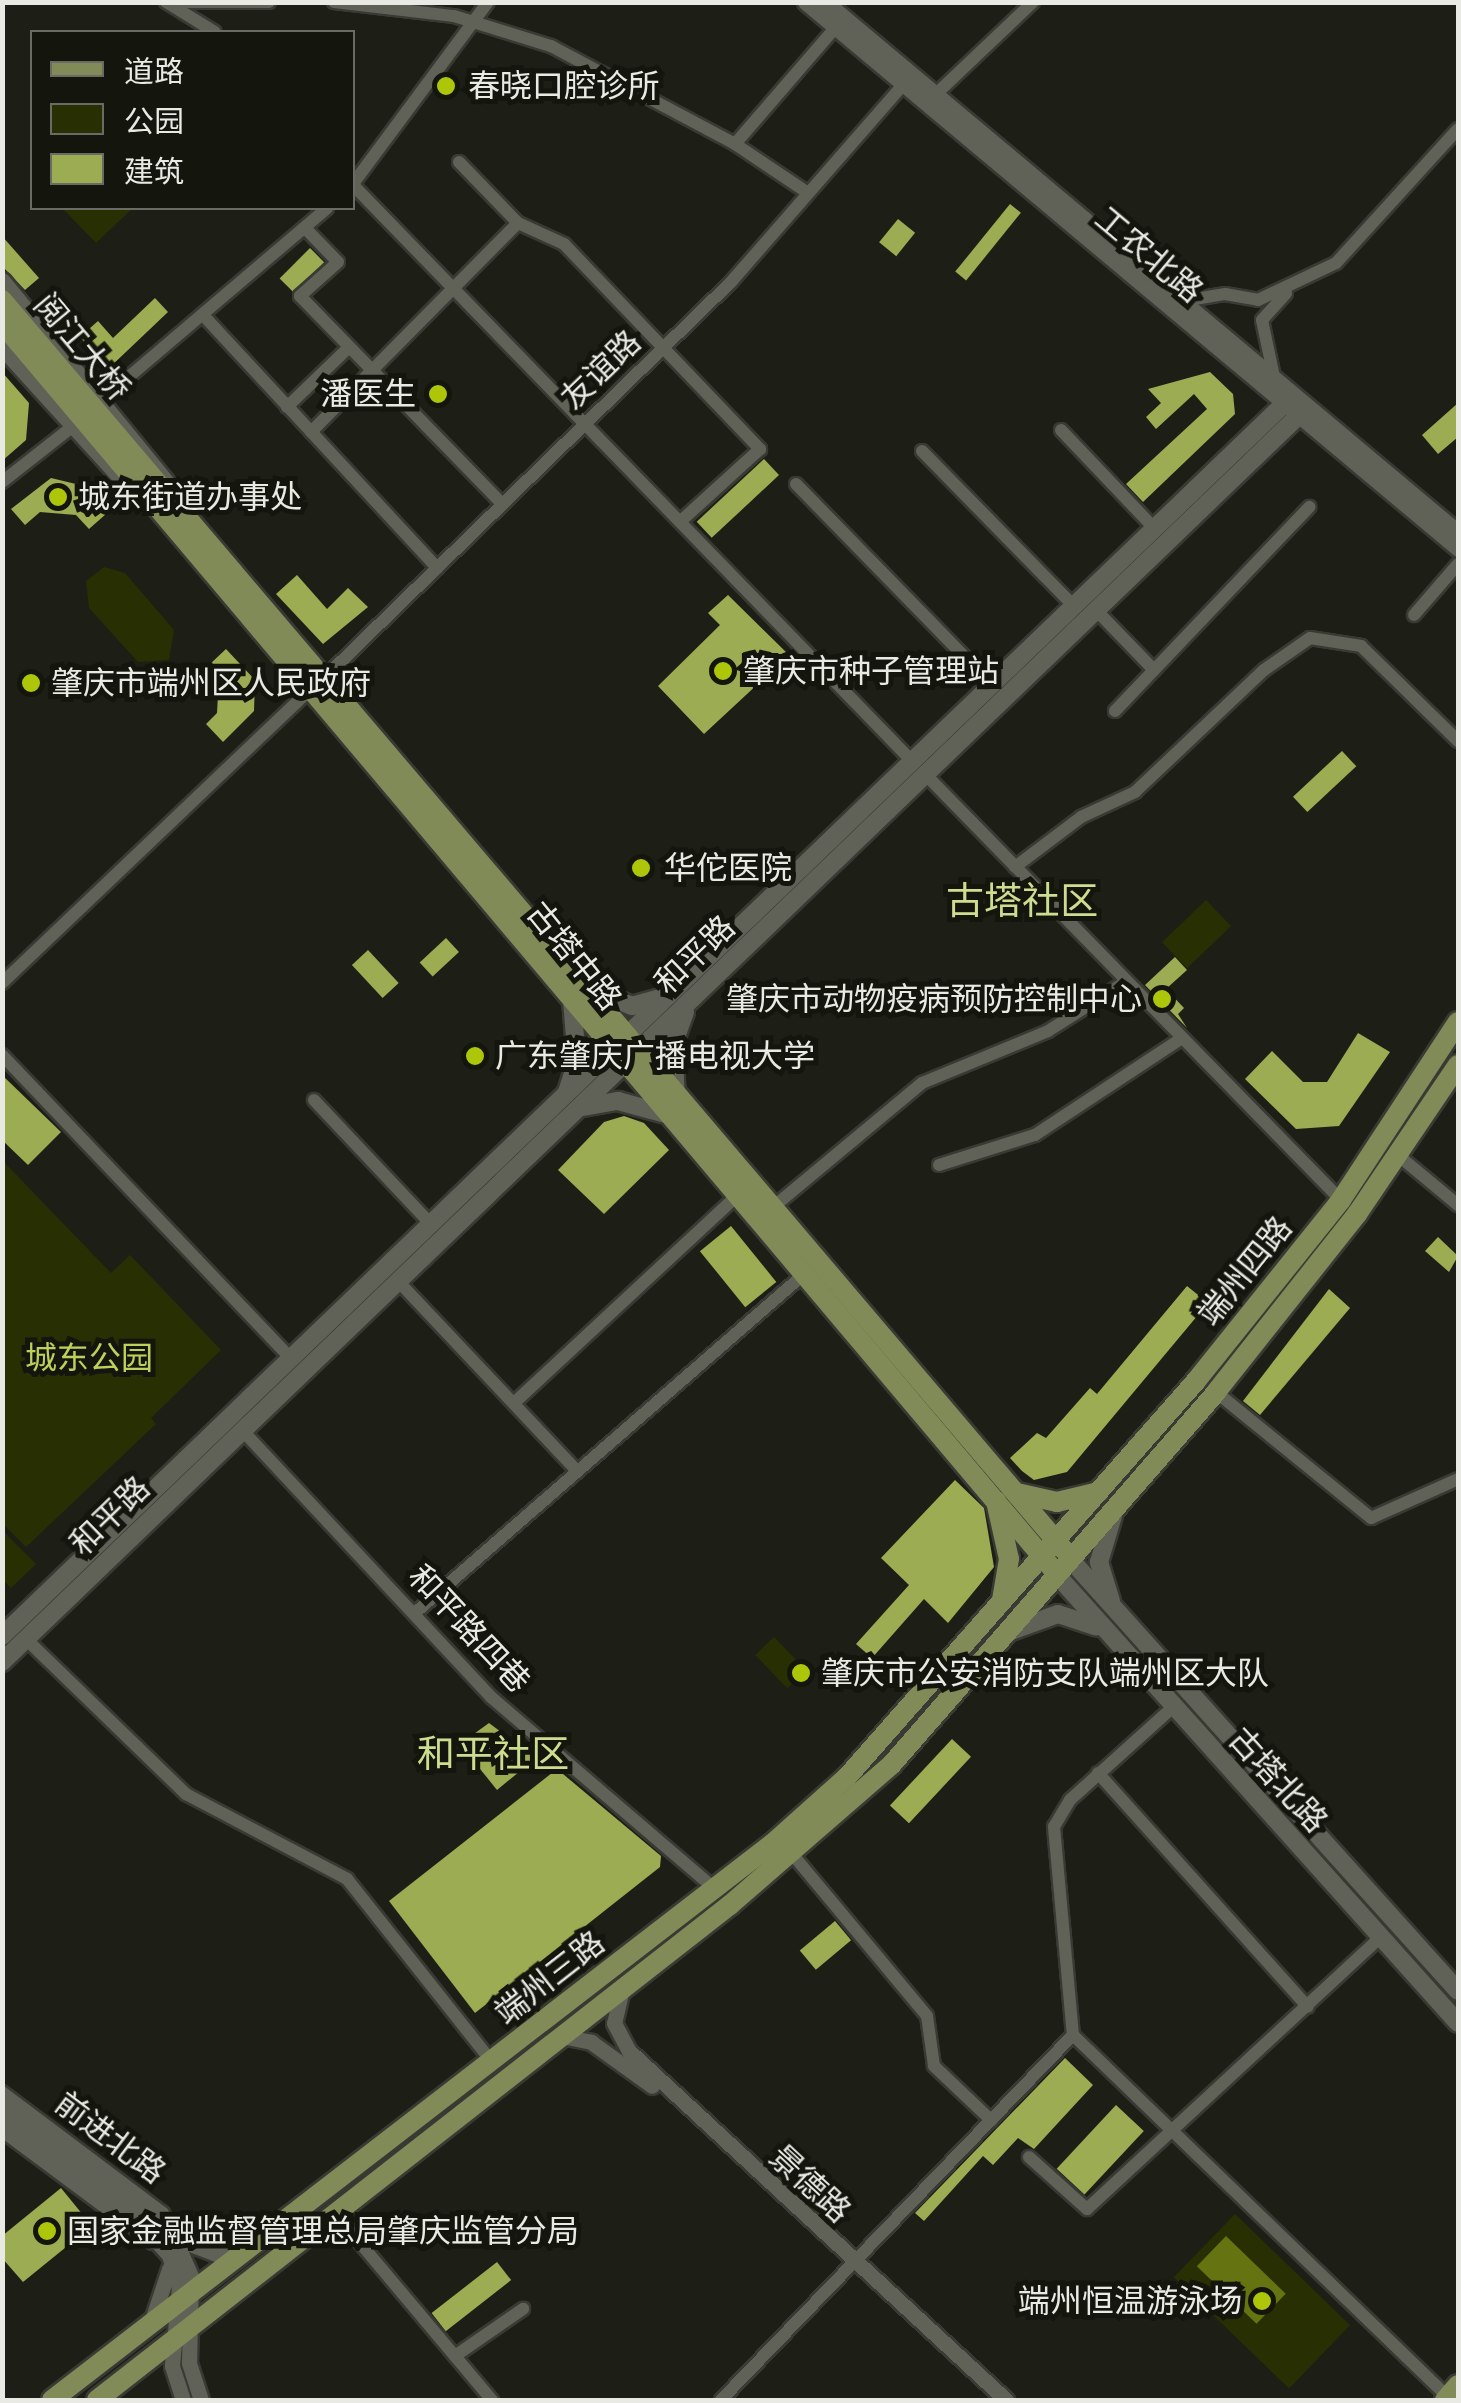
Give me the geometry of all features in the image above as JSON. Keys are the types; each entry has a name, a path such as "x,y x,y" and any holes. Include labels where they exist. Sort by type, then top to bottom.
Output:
{"main road":[{"name":"古塔中路","path":"2,282 104,398 182,524"},
{"name":"阅江大桥","path":"2,300 110,439"},
{"name":"阅江大桥","path":"2,323 110,439"},
{"name":"古塔中路","path":"2,346 72,428 182,524"},
{"name":"和平路","path":"919,768 992,685 1154,528 1291,410"},
{"name":"和平路","path":"2,1636 432,1226 627,1052 919,768 1097,610 1291,410"},
{"name":"古塔中路","path":"110,439 581,994 736,1197 803,1275 1017,1493 1050,1550"},
{"path":"581,994 632,1006 687,994 675,1034 669,1106 618,1101 571,1104 581,994"},
{"name":"端州四路","path":"1050,1550 1341,1200 1458,1022"},
{"name":"端州四路","path":"1064,1567 1267,1328 1400,1156 1458,1065"},
{"name":"和平路","path":"2,1662 398,1281 571,1104"},
{"name":"古塔中路","path":"669,1106 772,1208 943,1421 996,1499 1050,1550"},
{"path":"1249,1314 1267,1328"},
{"path":"1017,1493 1057,1502 1101,1492"},
{"path":"996,1499 1009,1559 1000,1609"},
{"path":"1118,1507 1099,1562 1119,1619"},
{"path":"1050,1550 1064,1567"},
{"name":"端州三路","path":"97,2400 334,2212 368,2174 492,2062 715,1889 847,1776 1050,1550"},
{"name":"端州三路","path":"52,2400 267,2240 368,2174 561,2036 792,1855 892,1764 1064,1567"},
{"name":"古塔北路","path":"1064,1567 1119,1619 1458,1991"},
{"name":"古塔北路","path":"1064,1567 1101,1629 1458,2022"},
{"path":"1007,1632 1070,1614 1101,1629"},
{"path":"119,2348 128,2374"}],"street":[{"path":"166,2 212,30"},
{"path":"187,2 268,2"},
{"path":"334,2 475,21 551,46 736,144 808,193"},
{"path":"355,181 488,2"},
{"name":"工农北路","path":"805,2 1458,549"},
{"name":"工农北路","path":"826,2 1458,532"},
{"path":"935,95 1034,2"},
{"path":"736,144 834,28"},
{"name":"友谊路","path":"2,983 665,346 902,86"},
{"path":"1183,301 1226,294 1258,300 1291,288 1353,249 1458,132"},
{"path":"459,162 518,223 564,244 760,448 681,521"},
{"path":"355,188 1015,867 1122,984 1341,1200"},
{"path":"104,398 325,210"},
{"path":"310,432 518,223"},
{"path":"305,228 338,262 300,296 502,504"},
{"path":"1276,382 1262,320 1291,288"},
{"path":"203,315 437,568"},
{"path":"287,407 348,348"},
{"path":"2,482 72,428"},
{"path":"1061,430 1154,528"},
{"path":"922,451 1074,606"},
{"path":"796,484 992,685"},
{"path":"1115,711 1309,507"},
{"path":"1414,616 1458,564"},
{"path":"1097,610 1154,670"},
{"path":"1015,867 1081,817 1135,792 1294,644 1325,635 1361,646 1458,742"},
{"path":"772,1208 910,1090 1048,1031 1122,984"},
{"path":"938,1166 1018,1144 1179,1040"},
{"path":"2,1055 292,1359"},
{"path":"314,1100 432,1226"},
{"path":"1400,1156 1458,1206"},
{"path":"514,1403 736,1197"},
{"path":"416,1612 803,1275"},
{"path":"398,1281 578,1472"},
{"path":"1216,1392 1371,1518 1458,1479"},
{"name":"和平路四巷","path":"242,1430 416,1612 490,1696 715,1889"},
{"path":"26,1639 186,1794 347,1880 492,2062"},
{"path":"1172,1708 1098,1772 1060,1814 1052,1843 1074,2036 1166,2130 1450,2394"},
{"path":"1098,1772 1308,2007"},
{"path":"792,1855 927,2016 934,2066 990,2120"},
{"path":"1029,2157 1086,2209 1166,2130 1308,2007 1380,1938"},
{"name":"景德路","path":"622,1988 614,2022 629,2052 994,2400"},
{"name":"景德路","path":"561,2036 620,2059 1006,2400"},
{"path":"721,2400 1074,2036"},
{"name":"前进北路","path":"2,2092 163,2213 174,2237 186,2298 185,2329"},
{"name":"前进北路","path":"2,2104 174,2237"},
{"name":"前进北路","path":"2,2120 138,2220 169,2255 186,2298"},
{"name":"前进北路","path":"2,2131 169,2255"},
{"path":"334,2212 492,2400"},
{"path":"174,2237 216,2254 267,2240"},
{"path":"119,2348 164,2300 169,2255"},
{"path":"456,2356 522,2309"},
{"path":"183,2400 172,2366 185,2329"},
{"path":"185,2329 189,2363 202,2400"}],"green space":[{"path":"64,210 131,210 96,243"},
{"path":"104,567 125,573 174,630 169,660 138,662 89,608 86,581"},
{"path":"1206,900 1231,926 1187,968 1162,942"},
{"name":"城东公园","path":"2,1160 111,1273 130,1255 221,1350 151,1418 156,1424 26,1547 3,1524"},
{"path":"2,1530 36,1564 11,1588 3,1580"},
{"path":"774,1637 806,1670 787,1688 755,1655"},
{"name":"端州恒温游泳场","path":"1235,2214 1350,2325 1289,2388 1174,2277"}],"shaded area":[{"path":"1226,2236 1286,2294 1257,2324 1197,2266"}],"building":[{"path":"1010,204 1021,213 966,280 955,272"},
{"path":"898,219 915,233 896,256 879,242"},
{"path":"2,236 39,278 25,290 2,266"},
{"path":"310,248 324,262 294,293 280,278"},
{"path":"155,298 168,312 108,369 80,337 98,321 113,338"},
{"path":"2,372 29,403 26,440 2,461"},
{"path":"1210,372 1233,394 1235,414 1143,502 1126,484 1207,409 1194,394 1156,429 1146,417 1161,403 1148,389"},
{"path":"1458,403 1458,437 1438,454 1422,435"},
{"path":"764,459 779,475 712,538 697,522"},
{"name":"城东街道办事处","path":"51,478 80,485 106,514 89,529 76,515 40,512 25,525 11,509"},
{"path":"297,575 327,609 348,588 368,607 323,644 276,594"},
{"name":"肇庆市种子管理站","path":"728,595 789,655 704,734 658,686 720,625 708,613"},
{"path":"226,649 255,680 254,711 223,742 206,724 217,713 219,676 209,665"},
{"path":"1342,751 1356,766 1307,812 1293,797"},
{"path":"446,938 459,952 433,976 420,963"},
{"path":"368,950 399,983 383,998 352,965"},
{"name":"肇庆市动物疫病预防控制中心","path":"1175,957 1187,970 1166,989 1184,1008 1178,1014 1187,1028 1145,985"},
{"path":"1358,1033 1390,1052 1339,1126 1296,1129 1245,1079 1272,1051 1303,1082 1327,1082"},
{"path":"2,1075 61,1132 28,1165 2,1140"},
{"path":"624,1116 644,1123 669,1150 604,1214 558,1170 604,1122"},
{"path":"731,1226 776,1282 745,1307 700,1251"},
{"path":"1438,1237 1458,1256 1449,1272 1425,1251"},
{"path":"1187,1286 1208,1303 1067,1472 1034,1480 1022,1471 1010,1458 1037,1433 1046,1438 1090,1388 1097,1394"},
{"path":"1329,1289 1350,1308 1260,1415 1243,1401"},
{"path":"955,1480 984,1508 994,1567 948,1623 924,1599 872,1658 856,1644 909,1585 881,1558"},
{"path":"489,1723 536,1758 497,1790 460,1744"},
{"path":"952,1739 971,1757 909,1823 890,1806"},
{"path":"557,1769 661,1856 660,1867 475,2013 389,1901"},
{"path":"835,1921 851,1940 816,1970 800,1951"},
{"path":"1065,2058 1093,2085 1034,2149 1018,2138 993,2165 983,2156 924,2221 915,2213"},
{"path":"1116,2105 1144,2131 1084,2195 1057,2169"},
{"name":"国家金融监督管理总局肇庆监管分局","path":"61,2188 92,2226 23,2282 2,2258 2,2236"},
{"path":"497,2262 511,2280 446,2331 432,2313"}],"place":[{"name":"春晓口腔诊所","path":"446,86"},
{"name":"潘医生","path":"438,394"},
{"name":"城东街道办事处","path":"58,497"},
{"name":"肇庆市种子管理站","path":"723,671"},
{"name":"肇庆市端州区人民政府","path":"31,683"},
{"name":"华佗医院","path":"641,868"},
{"name":"肇庆市动物疫病预防控制中心","path":"1162,999"},
{"name":"广东肇庆广播电视大学","path":"475,1056"},
{"name":"肇庆市公安消防支队端州区大队","path":"801,1673"},
{"name":"国家金融监督管理总局肇庆监管分局","path":"47,2231"},
{"name":"端州恒温游泳场","path":"1262,2301"}],"district":[{"name":"古塔社区","path":"1022,901"},
{"name":"和平社区","path":"493,1754"}]}
